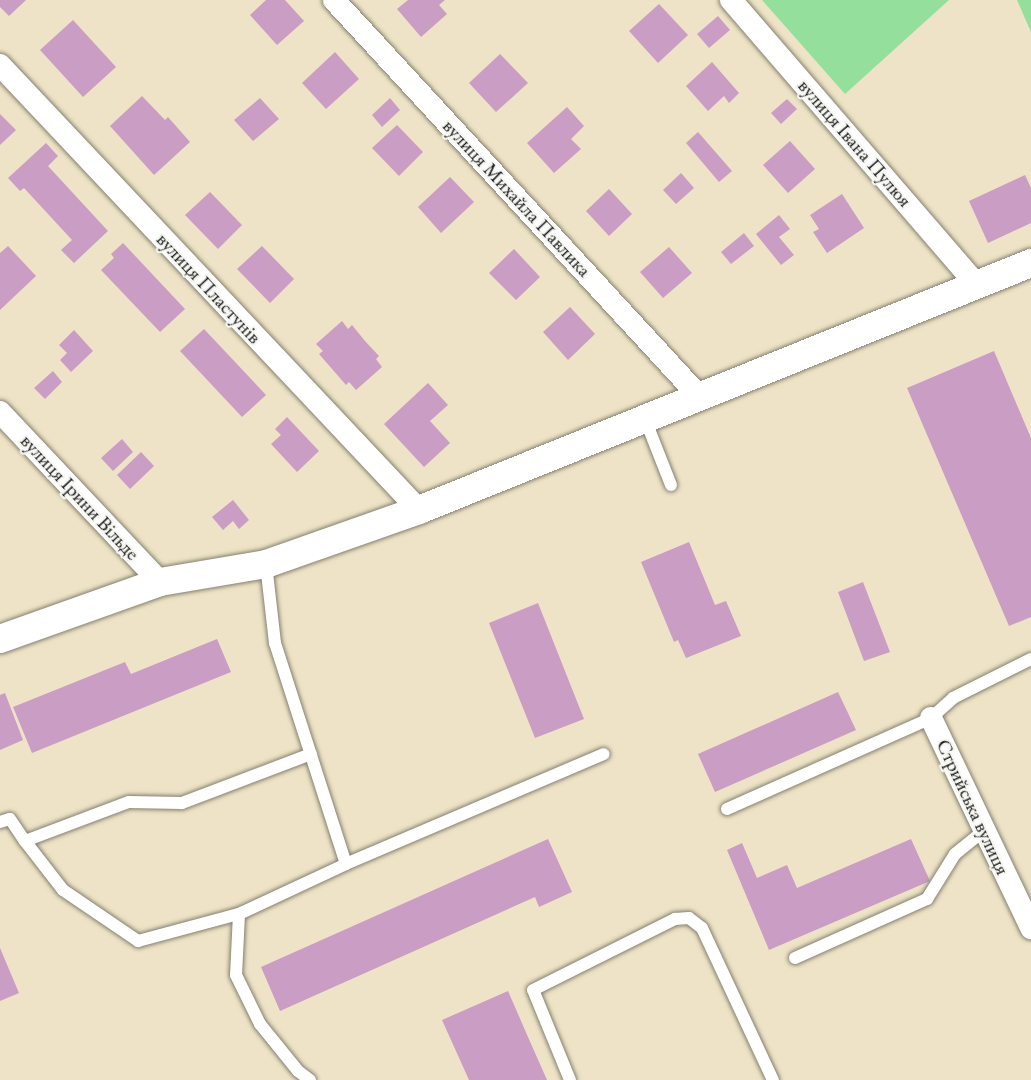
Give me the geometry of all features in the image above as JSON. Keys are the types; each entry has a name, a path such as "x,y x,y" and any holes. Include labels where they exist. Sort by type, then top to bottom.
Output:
{"street":[{"name":"вулиця Михайла Павлика","path":"334,0 700,397"},
{"name":"вулиця Івана Пулюя","path":"731,0 978,286"},
{"name":"вулиця Пластунів","path":"0,65 419,510"},
{"path":"0,639 160,582 266,564 419,510 1031,263"},
{"name":"вулиця Ірини Вільде","path":"0,412 160,582"},
{"name":"Стрийська вулиця","path":"931,718 1031,928"}],"lane":[{"path":"645,419 671,485"},
{"path":"266,564 275,643 346,864"},
{"path":"727,809 931,718 953,698 1031,659"},
{"path":"25,842 129,802 182,803 310,754"},
{"path":"0,822 10,819 63,890 138,941 239,914 346,864 604,754"},
{"path":"795,958 927,899 954,854 983,831"},
{"path":"239,914 236,975 260,1024 298,1071 310,1080"},
{"path":"570,1080 533,990 675,919 690,918 702,928 773,1080"}],"green space":[{"path":"762,0 949,0 845,94"},
{"path":"1017,0 1031,0 1031,32"}],"building":[{"path":"0,0 26,0 9,16 0,7"},
{"path":"266,0 285,0 304,21 277,45 250,15"},
{"path":"408,0 445,0 439,5 447,14 421,37 397,9"},
{"path":"659,4 688,35 658,63 629,31"},
{"path":"718,16 730,30 709,48 697,34"},
{"path":"73,20 116,67 83,97 40,50"},
{"path":"335,52 359,79 326,109 302,83"},
{"path":"500,54 528,83 496,112 469,83"},
{"path":"712,62 739,93 729,103 724,96 708,111 686,86"},
{"path":"142,96 165,120 168,117 190,142 154,175 110,126"},
{"path":"260,98 279,119 253,141 234,120"},
{"path":"390,98 400,110 382,127 372,115"},
{"path":"787,99 797,109 781,124 771,113"},
{"path":"567,107 584,126 571,139 581,149 554,173 527,143"},
{"path":"0,114 16,130 0,145"},
{"path":"397,125 423,152 399,176 372,148"},
{"path":"698,132 732,171 719,182 686,143"},
{"path":"790,141 815,169 788,193 763,165"},
{"path":"46,143 58,156 48,166 108,231 74,263 61,250 72,240 24,188 20,191 8,178"},
{"path":"681,173 694,188 676,204 663,190"},
{"path":"1025,175 1031,188 1031,223 988,243 969,201"},
{"path":"450,177 474,202 441,233 418,207"},
{"path":"609,189 632,214 609,236 586,211"},
{"path":"210,192 242,225 218,249 185,215"},
{"path":"842,194 864,228 827,253 813,232 819,229 810,215"},
{"path":"779,215 790,229 779,237 794,255 781,265 756,234"},
{"path":"744,233 754,246 731,264 721,252"},
{"path":"123,243 185,309 160,332 101,270 114,258 111,254"},
{"path":"8,246 36,276 0,310 0,253"},
{"path":"262,246 294,279 270,303 237,269"},
{"path":"669,247 692,273 663,298 640,272"},
{"path":"514,249 540,277 516,300 489,273"},
{"path":"570,307 595,334 568,360 543,332"},
{"path":"342,321 348,329 352,325 379,356 376,359 382,367 356,390 349,382 346,385 319,354 323,351 316,344"},
{"path":"204,329 266,395 242,417 180,351"},
{"path":"74,330 93,351 71,372 60,360 67,353 59,345"},
{"path":"994,351 1031,438 1031,617 1009,626 907,388"},
{"path":"53,371 62,382 45,399 34,388"},
{"path":"428,383 448,405 430,421 450,443 424,467 384,424"},
{"path":"287,417 319,451 297,472 271,444 281,435 275,429"},
{"path":"122,439 133,452 113,471 101,458"},
{"path":"141,452 154,466 130,489 117,475"},
{"path":"233,500 249,520 239,529 233,521 223,530 212,517"},
{"path":"689,542 715,605 726,601 741,636 686,658 678,640 674,642 641,562"},
{"path":"863,582 890,652 864,661 838,592"},
{"path":"538,603 584,719 535,738 489,623"},
{"path":"217,639 231,672 32,753 13,707 125,662 131,674"},
{"path":"838,692 856,730 715,792 698,754"},
{"path":"5,693 23,740 0,750 0,695"},
{"path":"548,839 572,892 539,907 535,897 280,1011 261,967"},
{"path":"911,839 930,881 769,950 727,850 742,843 757,878 787,865 797,888"},
{"path":"0,948 19,993 0,1001"},
{"path":"508,991 547,1080 469,1080 442,1020"}]}
